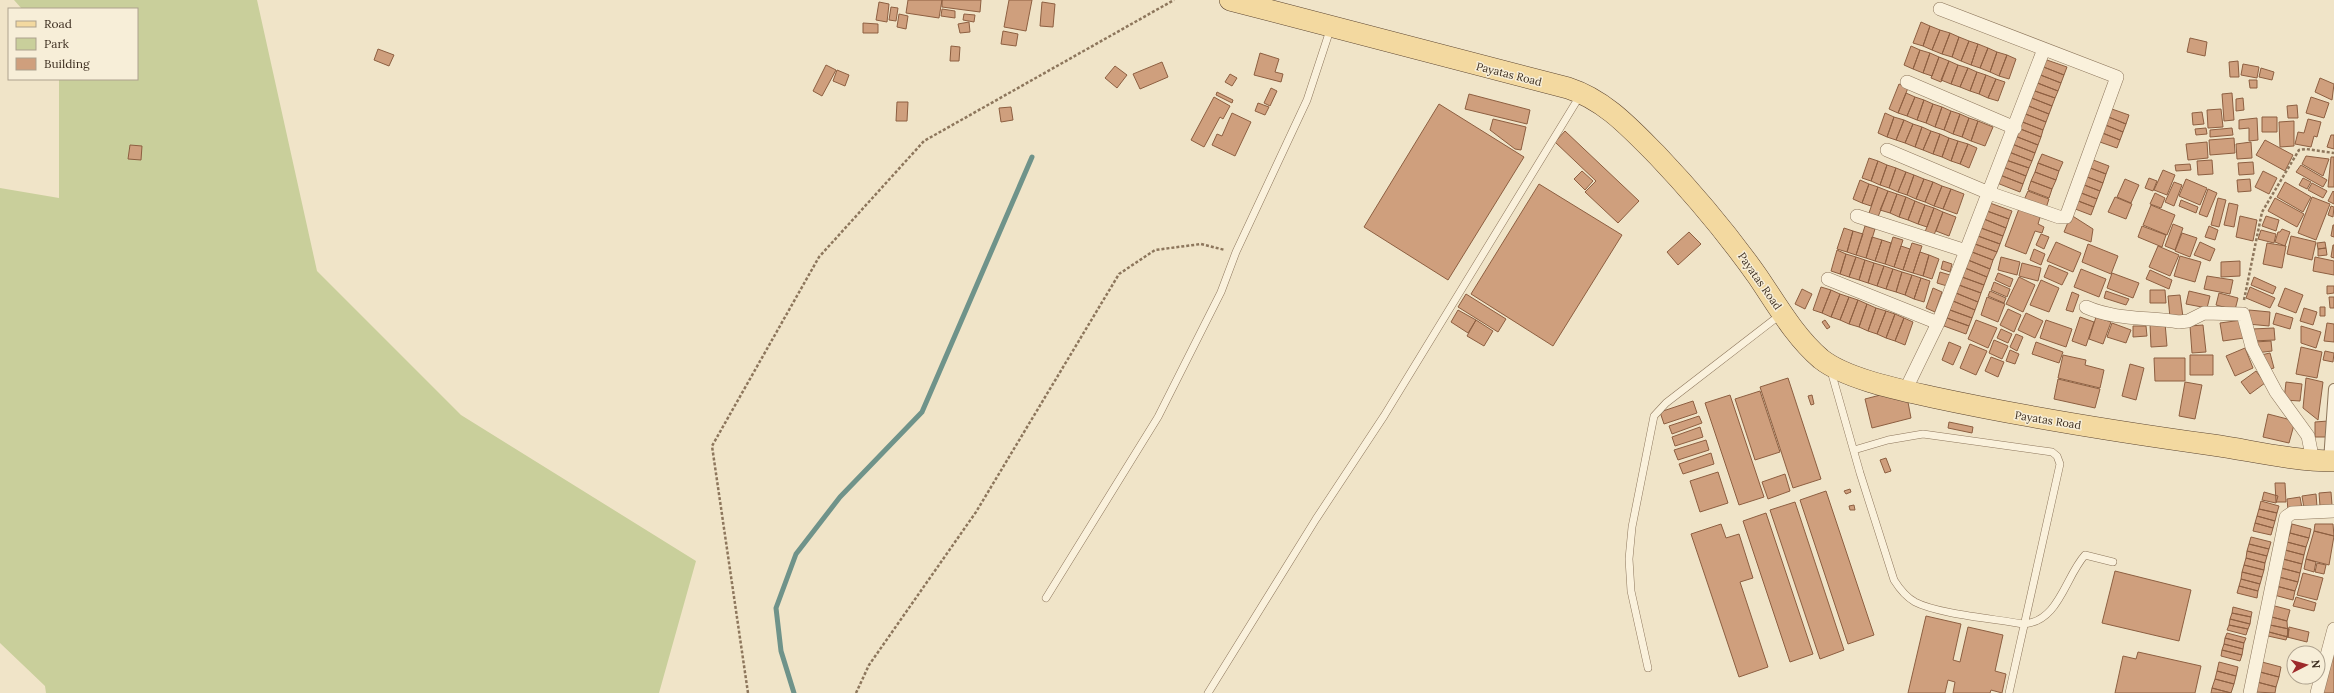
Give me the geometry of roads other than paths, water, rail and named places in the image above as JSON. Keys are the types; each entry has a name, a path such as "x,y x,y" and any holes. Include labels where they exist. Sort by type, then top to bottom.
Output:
{"main road":[{"name":"Payatas Road","path":"1230,0 1581,93 1599,102 1621,120 1694,193 1728,235 1804,342 1830,365 1858,377 1905,391 2053,422 2231,447 2272,456 2325,461"}],"street":[{"path":"1887,150 1989,193 2059,217 2066,216 2117,78 2114,75 1940,9"},
{"path":"1905,391 1938,323 2015,128 2044,49"},
{"path":"1907,82 2015,128"},
{"path":"1857,216 1966,251"},
{"path":"1828,279 1938,323"},
{"path":"2086,307 2100,313 2179,322 2188,321 2204,313 2243,314 2252,347 2276,392 2325,461"},
{"path":"2325,461 2334,389"},
{"path":"2250,693 2286,517 2292,513 2334,511"},
{"path":"2317,693 2334,629"}],"lane":[{"path":"1046,598 1158,416 1221,292 1236,252 1307,100 1331,26"},
{"path":"1208,693 1384,416 1581,93"},
{"path":"1648,668 1631,591 1629,559 1632,527 1654,416 1666,403 1783,313"},
{"path":"1830,365 1854,450 1894,580 1900,589 1913,601 1930,608 2024,624 2032,623 2042,618 2058,599 2085,555 2113,562"},
{"path":"1854,450 1888,440 1922,434 2052,452 2057,456 2060,464 2009,693"}],"waterway":[{"path":"794,693 781,651 776,608 796,554 840,497 922,412 1032,157"}]}
